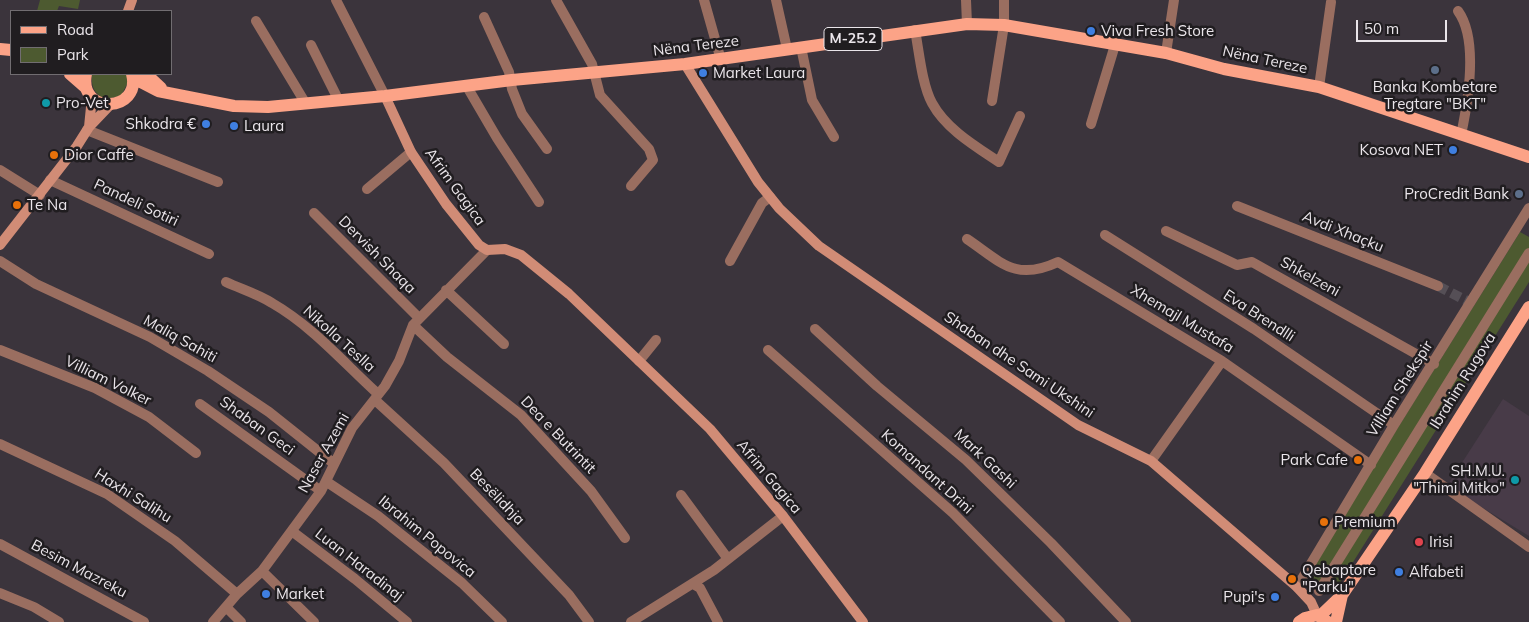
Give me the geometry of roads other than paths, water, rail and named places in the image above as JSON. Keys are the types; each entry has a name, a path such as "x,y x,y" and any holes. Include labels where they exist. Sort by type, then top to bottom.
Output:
{"main road":[{"name":"Nëna Tereze","path":"132,76 162,91 234,106 268,107 385,96 512,80 594,74 721,60 801,46 967,24 1004,25 1166,53 1224,69 1319,87 1529,158"},
{"path":"71,75 104,104 110,104"},
{"path":"86,75 89,92"},
{"path":"147,75 162,91"},
{"name":"M-25.2","path":"110,104 117,103 128,95 133,86 132,76"},
{"name":"Nëna Tereze","path":"128,95 162,91"},
{"name":"Ibrahim Rugova","path":"1299,622 1304,618 1322,618 1342,595 1425,473 1529,307"},
{"name":"Ibrahim Rugova","path":"1336,622 1342,595"}],"street":[{"path":"336,0 385,96"},
{"path":"556,0 592,64 600,95 649,148 652,160 631,186"},
{"path":"704,0 721,60"},
{"path":"776,0 787,49"},
{"path":"966,0 967,24"},
{"path":"992,101 1004,25 1004,0"},
{"path":"1166,53 1174,0"},
{"name":"Nëna Tereze","path":"1319,87 1331,2"},
{"path":"1458,11 1465,21 1469,67 1469,89 1461,135"},
{"path":"484,17 512,80 512,89 522,114 547,149"},
{"path":"256,21 306,104"},
{"path":"915,30 931,102 944,120 958,132 999,162 1020,116"},
{"path":"311,45 339,101"},
{"path":"1092,124 1116,45"},
{"path":"801,46 812,100 834,137"},
{"name":"Shaban dhe Sami Ukshini","path":"685,64 770,197 819,246 1070,420 1151,461 1297,587 1322,618"},
{"path":"466,86 496,138 539,202"},
{"path":"88,129 89,92"},
{"name":"Afrim Gagica","path":"385,96 411,152 446,204 479,246 487,250 505,249 521,255 570,294 710,429 783,516 863,622"},
{"path":"0,245 40,195 88,129 110,104"},
{"path":"88,129 218,182"},
{"name":"Afrim Gagica","path":"367,189 411,152"},
{"path":"0,170 40,195"},
{"name":"Pandeli Sotiri","path":"50,180 209,254"},
{"path":"730,261 762,204 770,197"},
{"name":"Avdi Xhaçku","path":"1237,206 1438,286"},
{"name":"Villiam Shekspir","path":"1297,587 1529,208"},
{"name":"Dervish Shaqa","path":"314,213 416,321"},
{"name":"Shkelzeni","path":"1166,231 1237,264 1252,262 1434,364"},
{"name":"Eva Brendlli","path":"1105,235 1254,329 1394,426"},
{"name":"Xhemajl Mustafa","path":"967,239 1010,268 1020,271 1045,268 1058,262 1222,361 1371,465"},
{"name":"Naser Azemi","path":"213,622 227,608 237,594 262,571 293,532 324,487 333,463 352,428 385,386 399,361 416,321 487,250"},
{"path":"1319,591 1529,253"},
{"name":"Maliq Sahiti","path":"0,261 36,284 150,337 208,371 269,412 333,463"},
{"name":"Nikolla Teslla","path":"226,282 270,302 293,316 319,338 376,397"},
{"path":"446,290 504,344"},
{"name":"Dea e Butrintit","path":"416,321 447,357 521,415 591,491 625,538"},
{"name":"Mark Gashi","path":"815,329 877,386 966,460 1051,543 1126,622"},
{"path":"639,361 656,340"},
{"name":"Villiam Volker","path":"0,350 95,388 148,417 196,453"},
{"name":"Komandant Drini","path":"768,350 953,514 1060,622"},
{"path":"1151,461 1222,361"},
{"name":"Besëlidhja","path":"376,397 450,470 569,595 589,622"},
{"name":"Shaban Geci","path":"200,404 324,487"},
{"name":"Haxhi Salihu","path":"0,444 107,494 175,541 237,594"},
{"path":"1425,473 1529,547"},
{"name":"Ibrahim Popovica","path":"324,487 378,516 447,571 502,622"},
{"path":"681,495 728,559"},
{"path":"631,622 693,584 783,516"},
{"name":"Luan Haradinaj","path":"293,532 407,622"},
{"name":"Besim Mazreku","path":"0,544 144,622"},
{"path":"262,571 314,622"},
{"path":"693,584 700,588 718,622"},
{"path":"0,593 34,607 59,622"},
{"path":"227,608 241,622"}],"tunnel":[{"path":"1438,286 1471,303"}],"place":[{"name":"Viva Fresh Store","path":"1091,31"},
{"name":"Banka Kombetare Tregtare \"BKT\"","path":"1435,70"},
{"name":"Market Laura","path":"703,73"},
{"name":"Pro-Vet","path":"46,103"},
{"name":"Shkodra €","path":"206,124"},
{"name":"Laura","path":"234,126"},
{"name":"Kosova NET","path":"1453,150"},
{"name":"Dior Caffe","path":"54,155"},
{"name":"ProCredit Bank","path":"1519,194"},
{"name":"Te Na","path":"17,205"},
{"name":"Park Cafe","path":"1358,460"},
{"name":"SH.M.U. \"Thimi Mitko\"","path":"1515,480"},
{"name":"Premium","path":"1324,522"},
{"name":"Irisi","path":"1419,542"},
{"name":"Alfabeti","path":"1399,572"},
{"name":"Qebaptore \"Parku\"","path":"1292,579"},
{"name":"Market","path":"266,594"},
{"name":"Pupi's","path":"1275,597"}]}
